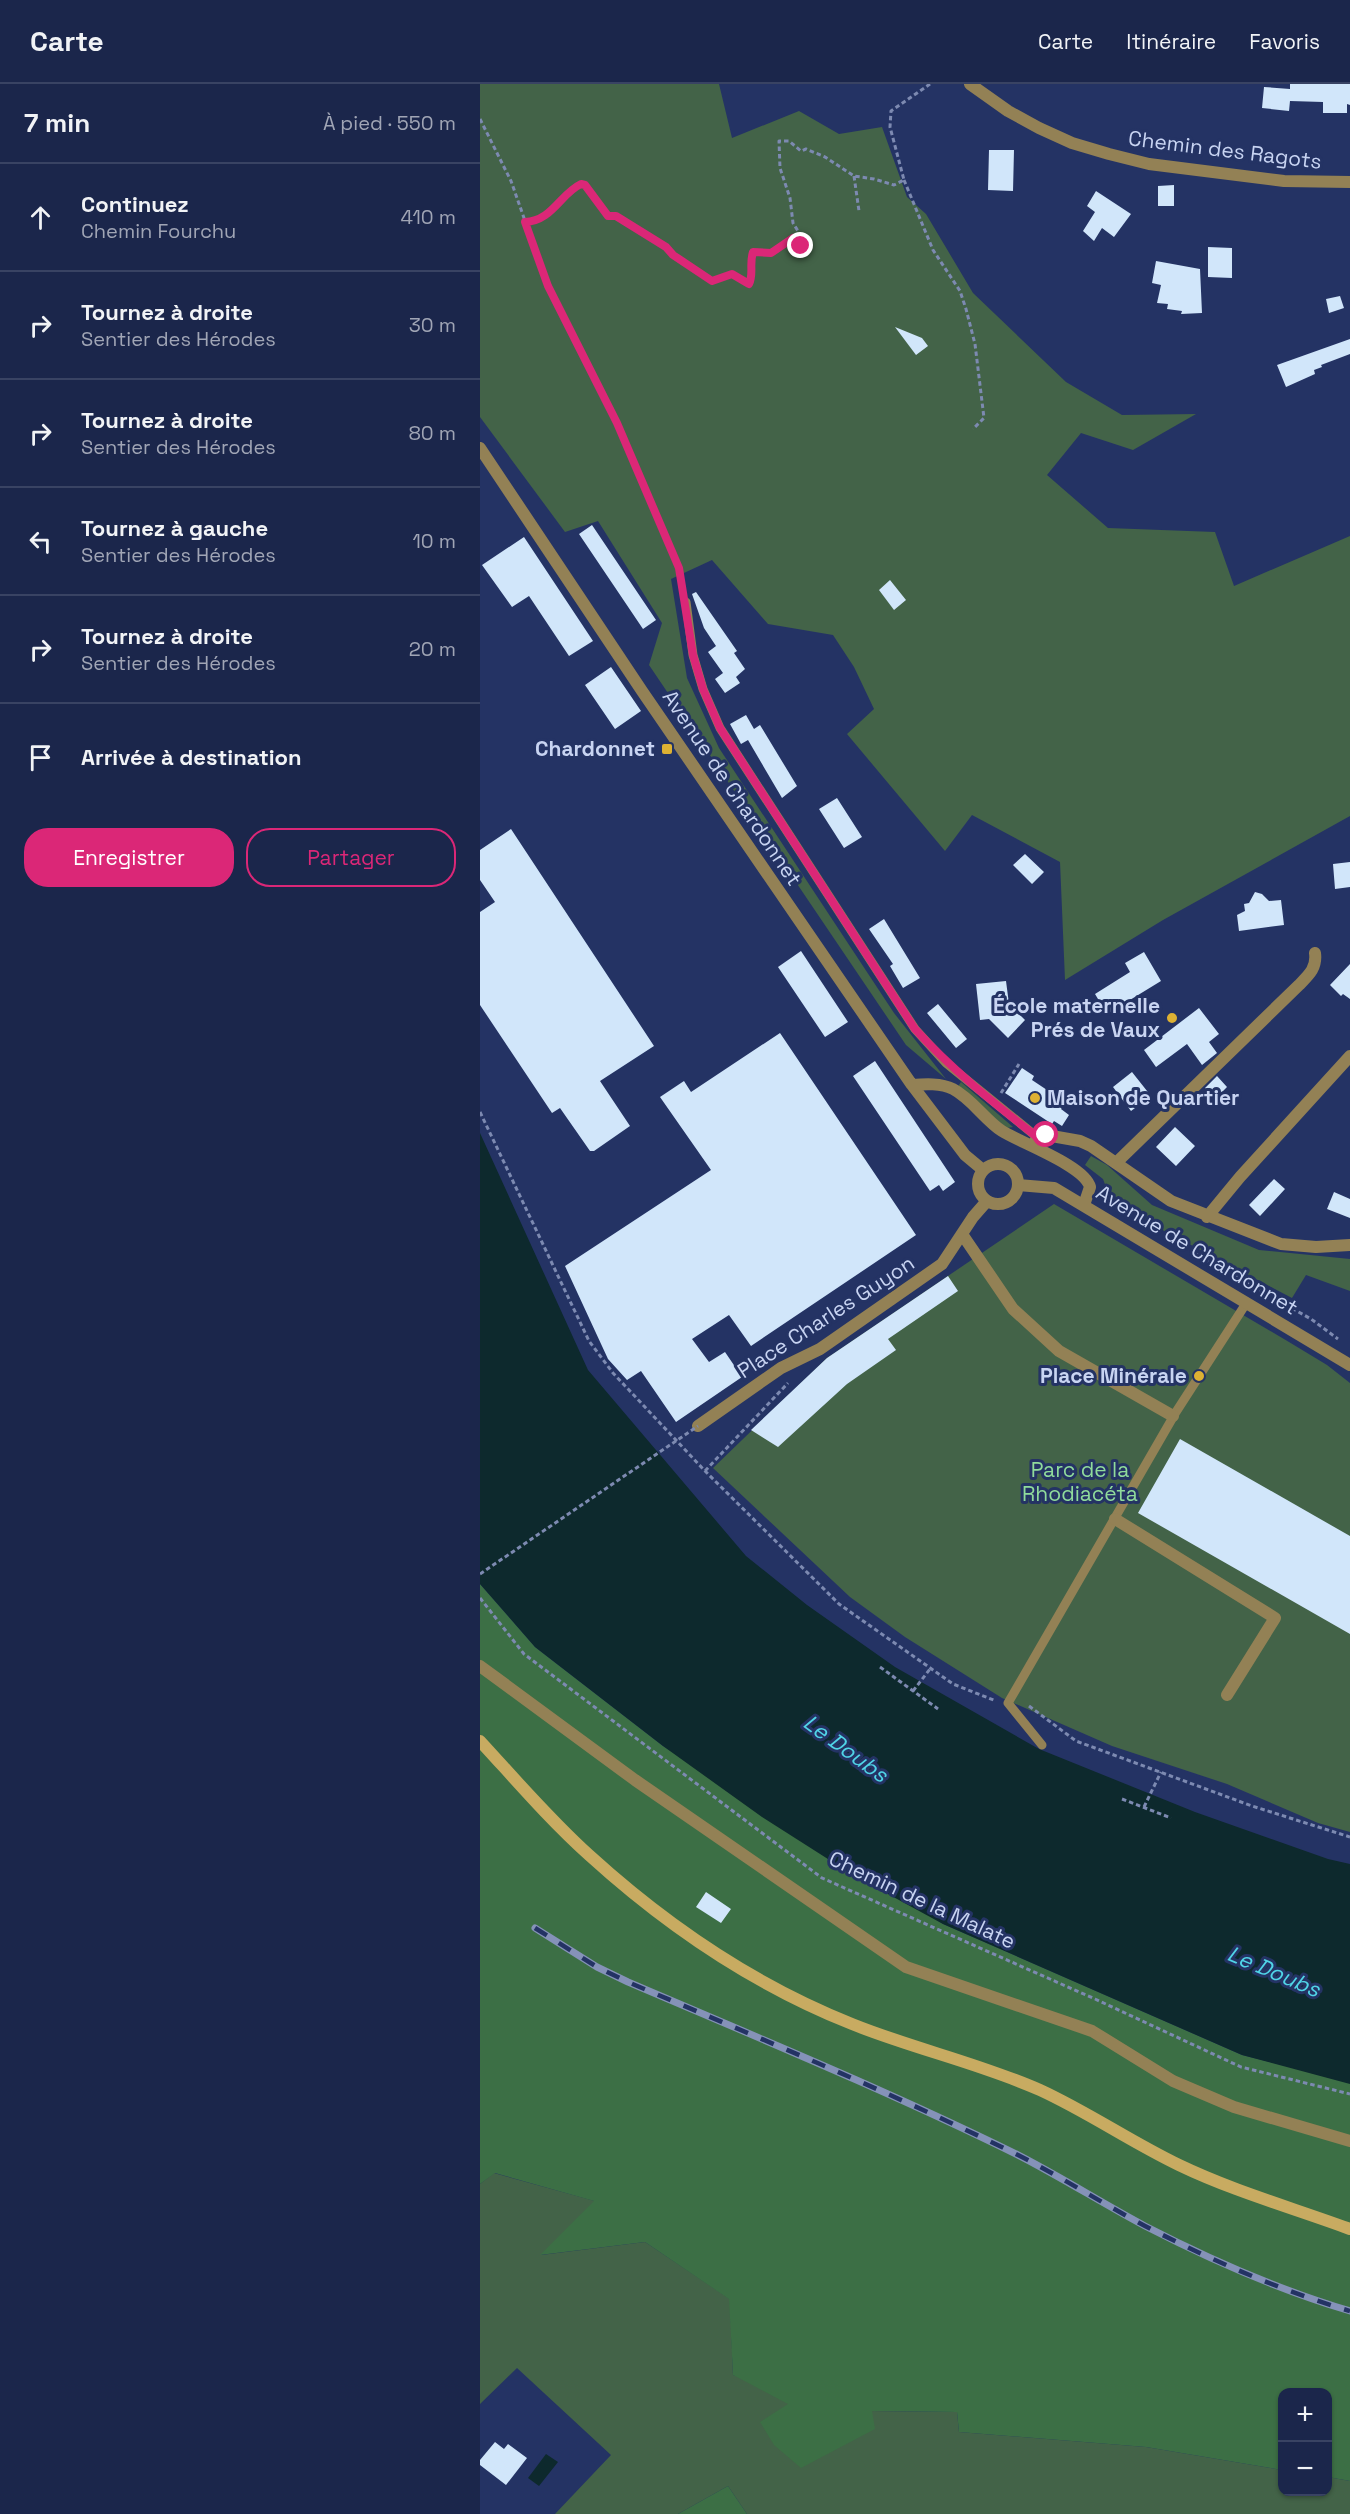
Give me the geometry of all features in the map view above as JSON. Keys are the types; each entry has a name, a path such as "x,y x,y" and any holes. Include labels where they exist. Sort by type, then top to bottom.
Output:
{"main road":[{"path":"480,1741 587,1854 657,1914 737,1968 798,2000 851,2024 1039,2090 1101,2121 1151,2151 1210,2179 1350,2229"}],"street":[{"name":"Chemin des Ragots","path":"970,84 1008,111 1039,128 1072,143 1109,154 1149,164 1284,181 1350,182"},
{"name":"Avenue de Chardonnet","path":"480,448 642,691 912,1085 966,1155 983,1170"},
{"path":"1117,1162 1306,978 1313,970 1316,961 1315,954"},
{"path":"1207,1217 1240,1177 1350,1056"},
{"path":"912,1085 928,1083 953,1089 1002,1131 1035,1141 1089,1182 1090,1187 1084,1205"},
{"path":"1035,1141 1046,1135 1080,1141 1117,1162 1171,1201 1281,1244 1316,1247 1350,1245"},
{"path":"995,1164 1014,1172 1018,1185 1014,1197 1004,1204 992,1204 978,1190 983,1170 995,1164"},
{"name":"Avenue de Chardonnet","path":"1018,1185 1054,1188 1350,1365"},
{"name":"Place Charles Guyon","path":"698,1426 781,1368 820,1349 942,1264 987,1201"},
{"path":"962,1234 1013,1309 1059,1351 1173,1416"},
{"path":"1116,1519 1275,1618 1227,1695"},
{"path":"480,1666 644,1787 906,1967 1092,2031 1173,2081 1234,2107 1350,2141"}],"lane":[{"path":"686,602 696,667 720,728 915,1029 946,1063 1035,1141"},
{"path":"1042,1745 1008,1703 1116,1519 1173,1416 1246,1302"}],"path":[{"path":"930,84 891,111 891,127 904,180 933,250 960,291 966,309 975,344 984,418 973,429"},
{"path":"480,119 511,181 548,286 617,423 679,568 686,602"},
{"path":"525,222 538,222 565,199 570,189 581,184 585,185 608,216 616,216 666,247 673,255 712,281 732,274 749,284 753,277 750,261 753,252 771,253 793,238 801,246 803,239 793,223 790,198 780,168 779,141 789,141 801,151 806,149 825,157 854,176 894,185 904,180"},
{"path":"854,176 859,211"},
{"path":"994,1103 1019,1064"},
{"path":"480,1112 589,1341 613,1373 705,1471 839,1604 952,1684 1008,1703 1027,1705 1076,1741 1252,1806 1350,1837"},
{"path":"1188,1249 1311,1319 1342,1342"},
{"path":"705,1471 796,1375"},
{"path":"480,1574 698,1426"},
{"name":"Chemin de la Malate","path":"480,1599 524,1654 822,1878 1095,1999 1241,2067 1350,2094"},
{"path":"880,1667 938,1709"},
{"path":"913,1691 930,1669"},
{"path":"1144,1807 1161,1772"},
{"path":"1122,1798 1171,1818"}],"green space":[{"path":"480,84 719,84 732,138 799,111 839,134 882,127 907,197 926,214 973,293 1066,382 1122,415 1196,414 1133,450 1081,433 1047,475 1108,528 1215,532 1234,586 1350,536 1350,816 1163,920 1065,980 1060,862 972,815 945,851 847,734 874,709 854,667 833,635 768,624 712,560 671,579 687,678 719,748 894,1013 946,1079 906,1045 649,665 662,623 598,521 565,532 480,417"},
{"path":"961,1082 1013,1127 1007,1128 957,1088"},
{"path":"1091,1156 1107,1165 1152,1205 1259,1250 1350,1259 1350,1291 1306,1275 1292,1298 1153,1225 1109,1195 1103,1179 1085,1165"},
{"name":"Parc de la Rhodiacéta","path":"1054,1204 1289,1342 1327,1365 1350,1383 1350,1832 1318,1823 1227,1784 1112,1746 1002,1698 905,1637 850,1597 713,1468 827,1358"},
{"path":"480,1584 535,1647 663,1746 943,1924 1242,2055 1350,2082 1350,2481 1332,2478 1332,2388 1278,2388 1278,2469 1146,2447 959,2432 957,2412 872,2411 875,2429 801,2468 774,2445 760,2422 788,2404 733,2375 729,2299 645,2242 540,2255 594,2201 495,2173 480,2184"},
{"path":"494,2173 595,2201 541,2255 645,2242 730,2299 733,2375 872,2411 957,2412 959,2432 1146,2447 1278,2469 1278,2496 1332,2496 1332,2478 1350,2481 1350,2514 747,2514 728,2486 678,2514 555,2514 611,2455 517,2368 480,2404 480,2184"},
{"path":"728,2486 747,2514 678,2514"}],"water":[{"name":"Le Doubs","path":"480,1133 588,1370 746,1556 807,1605 895,1667 1039,1749 1195,1812 1328,1859 1350,1864 1350,2084 1242,2055 943,1924 853,1875 762,1817 663,1746 535,1647 480,1584"},
{"path":"546,2454 558,2462 539,2486 528,2478"}],"building":[{"path":"1290,84 1350,84 1350,105 1347,104 1347,113 1323,113 1323,102 1290,101 1289,111 1262,108 1264,87 1290,89"},
{"path":"989,150 1014,150 1013,191 988,190"},
{"path":"1174,185 1174,206 1158,206 1158,186"},
{"path":"1096,191 1131,214 1114,237 1102,228 1094,241 1083,231 1095,212 1087,206"},
{"path":"1208,247 1232,248 1232,278 1208,277"},
{"path":"1156,261 1200,269 1202,313 1181,314 1182,311 1167,309 1168,304 1157,303 1161,285 1152,283"},
{"path":"1340,296 1344,308 1329,313 1326,299"},
{"path":"895,327 922,338 928,346 916,355"},
{"path":"1350,339 1350,354 1321,365 1322,367 1314,370 1315,374 1286,387 1277,365"},
{"path":"592,525 656,620 643,629 579,534"},
{"path":"524,537 593,641 569,656 529,596 512,607 482,565"},
{"path":"890,580 906,600 894,610 879,590"},
{"path":"696,592 737,651 734,653 745,669 736,677 740,683 725,693 715,679 723,673 708,652 716,646 704,628 692,594"},
{"path":"611,667 641,711 615,729 585,685"},
{"path":"746,715 754,729 760,725 797,786 782,798 748,740 741,744 730,724"},
{"path":"837,798 862,837 844,848 819,809"},
{"path":"511,829 654,1046 600,1081 630,1126 594,1151 590,1151 560,1108 552,1113 480,1005 480,912 495,902 480,880 480,850"},
{"path":"1025,854 1044,872 1032,884 1013,865"},
{"path":"1350,862 1350,887 1335,889 1333,864"},
{"path":"1255,892 1262,894 1269,901 1281,900 1284,925 1239,931 1237,915 1245,911 1244,904 1249,903"},
{"path":"884,919 920,978 903,988 890,966 893,964 869,929"},
{"path":"801,951 848,1022 825,1037 778,967"},
{"path":"1144,952 1161,981 1107,1014 1095,994 1130,972 1125,963"},
{"path":"1350,964 1350,999 1343,994 1341,996 1330,985"},
{"path":"1006,981 1009,1004 1025,1020 1008,1038 989,1019 980,1020 976,984"},
{"path":"938,1004 967,1039 956,1048 927,1013"},
{"path":"1199,1008 1219,1034 1209,1042 1217,1053 1202,1065 1187,1044 1156,1067 1144,1050"},
{"path":"780,1033 916,1235 751,1346 729,1315 692,1339 709,1362 725,1352 742,1377 676,1422 641,1371 627,1380 608,1359 565,1266 711,1170 660,1097 684,1081 691,1092"},
{"path":"875,1061 955,1182 943,1191 939,1185 930,1191 853,1076"},
{"name":"Maison de Quartier","path":"1022,1068 1034,1076 1032,1080 1065,1102 1061,1109 1069,1115 1062,1126 1054,1121 1052,1124 1005,1093"},
{"path":"1132,1072 1151,1096 1131,1111 1113,1087"},
{"path":"1217,1076 1227,1087 1215,1099 1205,1088"},
{"path":"1175,1127 1195,1146 1176,1166 1156,1147"},
{"path":"1274,1179 1285,1189 1260,1216 1249,1205"},
{"path":"1334,1192 1350,1199 1350,1218 1327,1209"},
{"path":"948,1276 958,1291 888,1339 896,1350 847,1384 778,1447 751,1430 827,1358"},
{"path":"1180,1439 1350,1536 1350,1634 1138,1513"},
{"path":"706,1892 731,1909 721,1923 696,1907"},
{"path":"495,2442 504,2449 508,2444 527,2458 506,2485 480,2465 480,2460"}],"railway":[{"path":"535,1928 597,1967 628,1982 873,2087 1018,2155 1145,2226 1195,2251 1271,2284 1350,2311"}],"place":[{"name":"Chardonnet","path":"667,749"},
{"name":"École maternelle Prés de Vaux","path":"1172,1018"},
{"name":"Maison de Quartier","path":"1035,1098"},
{"name":"Place Minérale","path":"1199,1376"}],"route":[{"path":"801,246 793,238 771,253 753,252 750,261 753,277 749,284 732,274 712,281 673,255 666,247 616,216 608,216 599,201 585,185 581,184 570,189 565,199 538,222 525,222 548,286 617,423 658,524 679,568 693,655 703,689 720,728 915,1029 946,1063 994,1103 1037,1137 1046,1135"}]}
